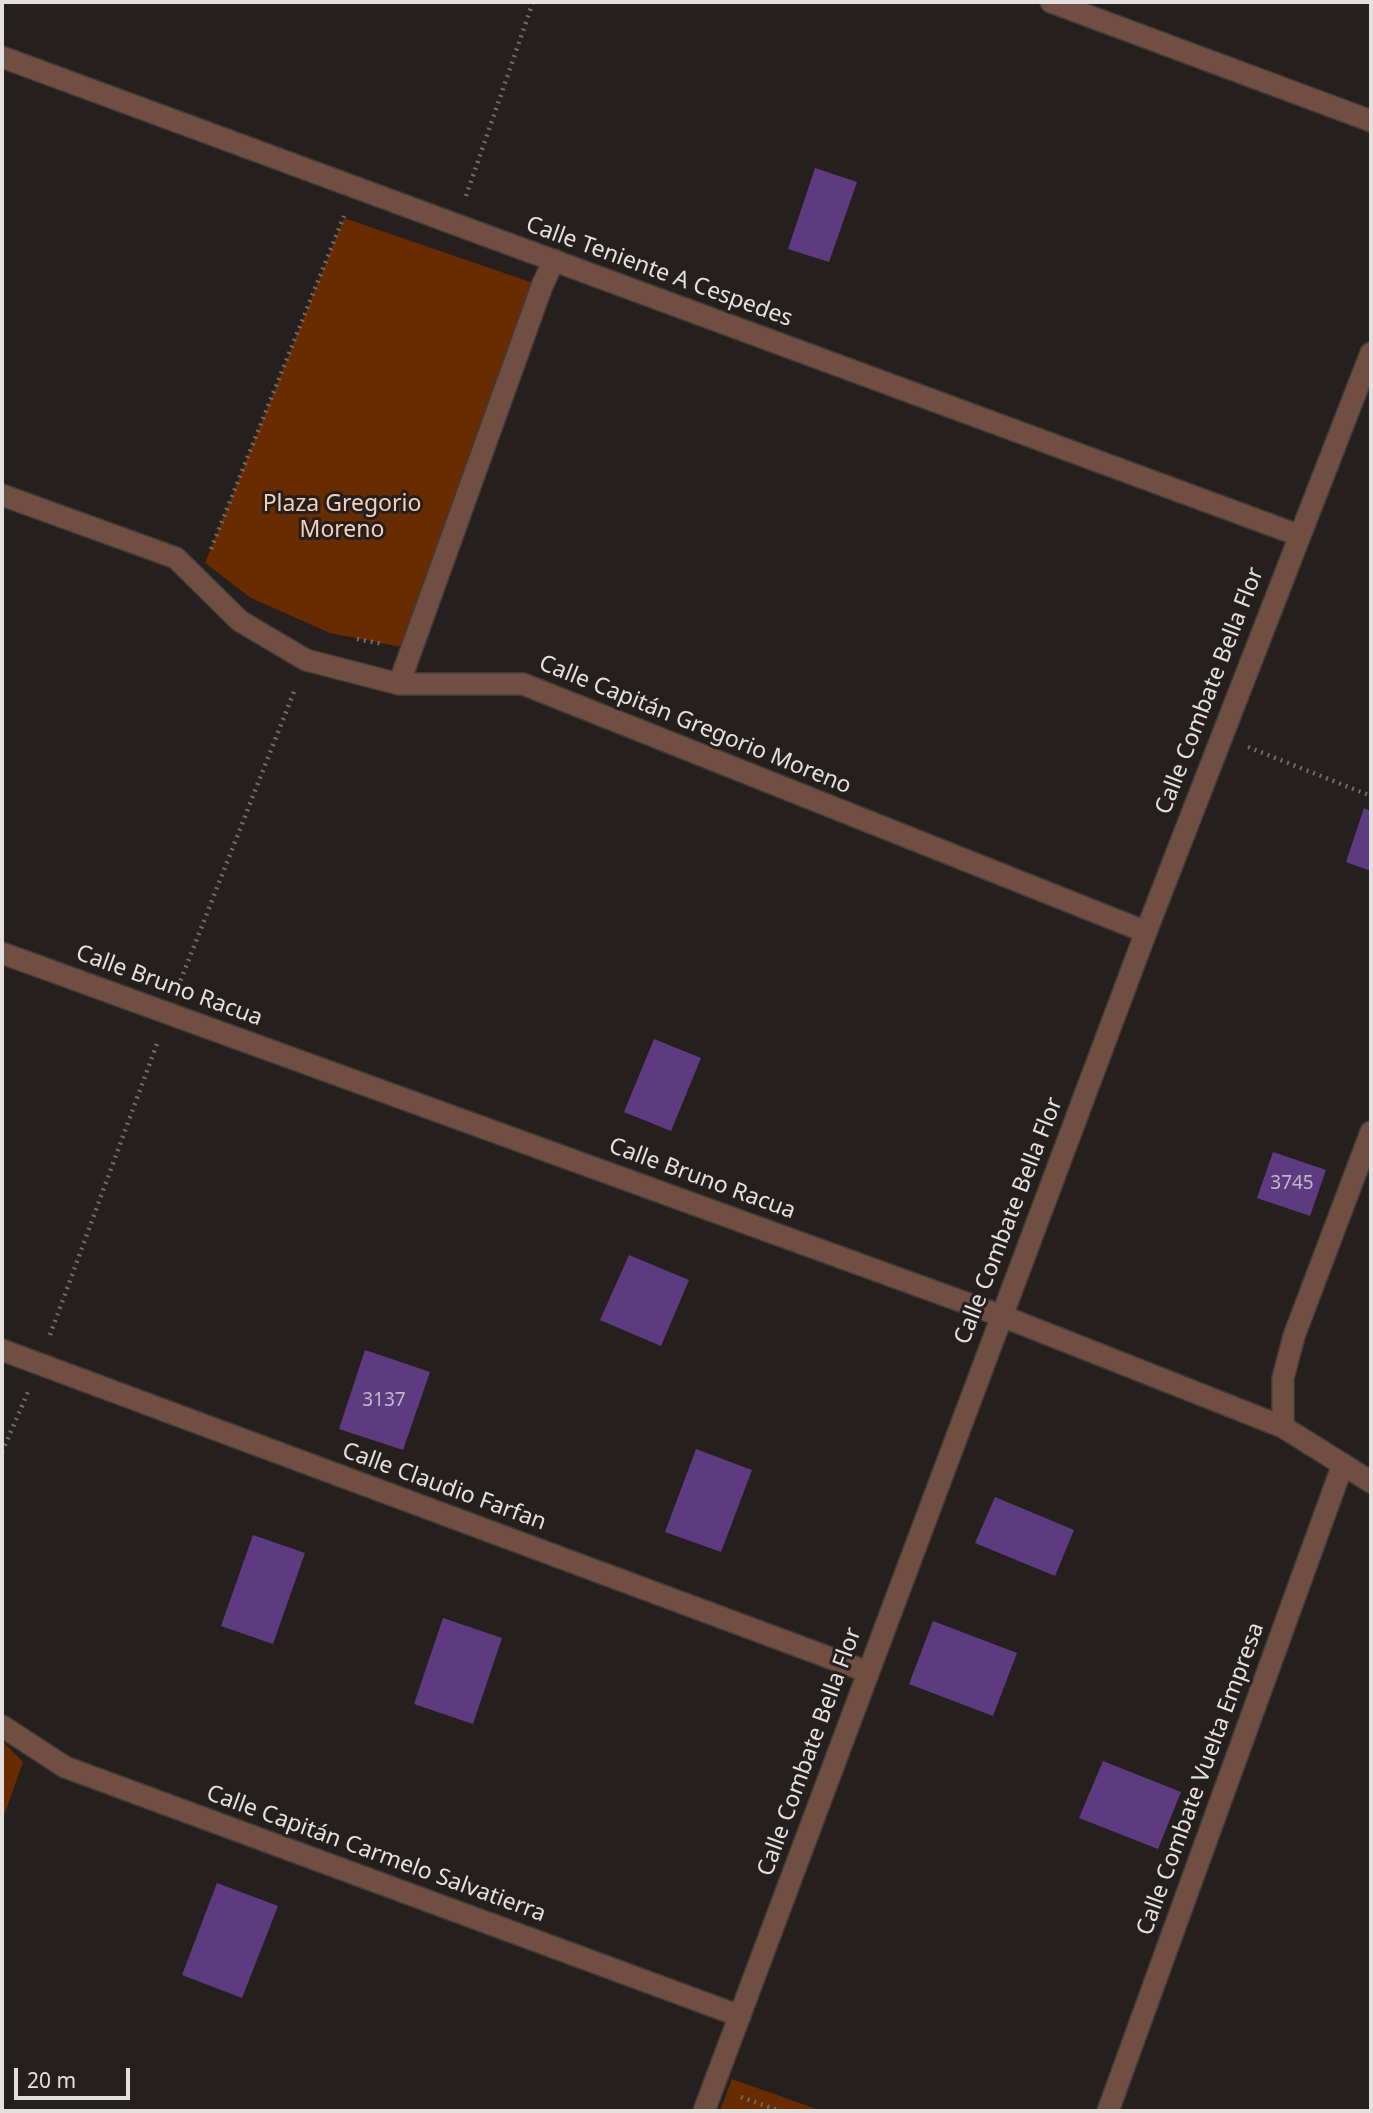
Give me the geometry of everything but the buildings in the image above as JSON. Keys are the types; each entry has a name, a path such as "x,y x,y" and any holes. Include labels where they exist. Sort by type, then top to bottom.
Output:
{"street":[{"path":"1051,2 1371,121"},
{"name":"Calle Teniente A Cespedes","path":"2,57 1298,535"},
{"path":"399,684 541,286 554,260"},
{"name":"Calle Combate Bella Flor","path":"704,2111 1146,932 1298,535 1371,353"},
{"name":"Calle Capitán Gregorio Moreno","path":"2,495 176,558 240,621 306,660 399,684 523,684 1146,932"},
{"name":"Calle Bruno Racua","path":"2,953 1002,1316 1283,1427 1371,1482"},
{"path":"1283,1427 1283,1378 1294,1336 1371,1132"},
{"name":"Calle Claudio Farfan","path":"2,1350 868,1672"},
{"name":"Calle Combate Vuelta Empresa","path":"1108,2111 1343,1464"},
{"name":"Calle Capitán Carmelo Salvatierra","path":"2,1726 65,1768 740,2016"}],"path":[{"path":"455,226 533,2"},
{"path":"198,580 355,189"},
{"path":"344,636 411,649"},
{"path":"2,1452 39,1364 168,1013 306,660"},
{"path":"1220,737 1371,796"},
{"path":"713,2088 780,2111"}],"green space":[{"name":"Plaza Gregorio Moreno","path":"344,218 542,286 411,649 330,633 251,598 205,563"},
{"path":"2,1741 23,1762 2,1821"},
{"path":"732,2079 822,2111 720,2111"}]}
